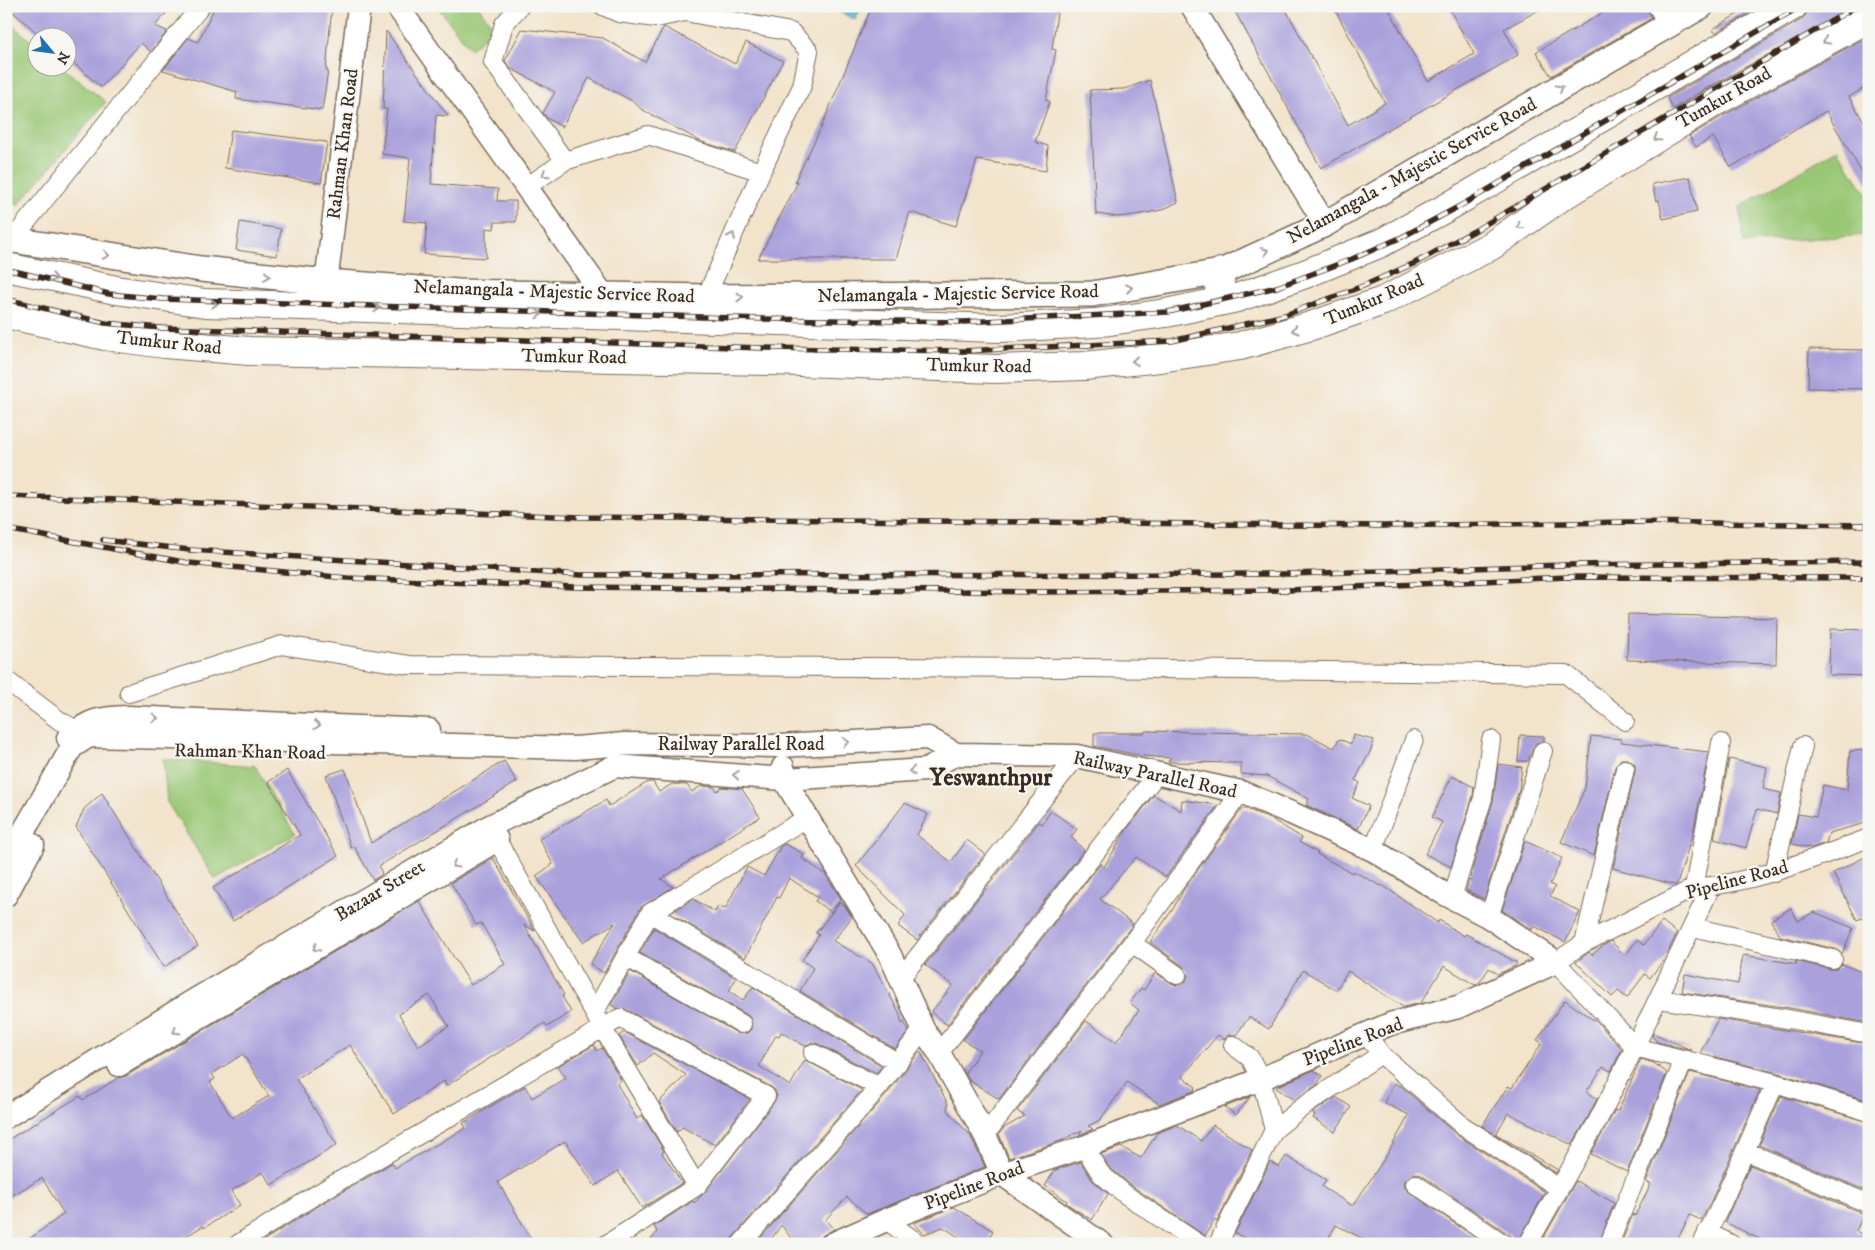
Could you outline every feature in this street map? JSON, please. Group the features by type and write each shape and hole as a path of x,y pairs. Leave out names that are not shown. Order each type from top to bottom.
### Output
{"highway":[{"name":"Tumkur Road","path":"6,267 116,290 204,303 325,294 1000,328 1096,323 1166,313 1237,298 1305,274 1381,243 1446,208 1794,6"},
{"name":"Tumkur Road","path":"6,314 105,336 165,344 249,350 772,361 996,369 1094,365 1160,358 1240,346 1312,326 1383,301 1491,246 1561,197 1713,103 1869,18"},
{"path":"1218,302 1221,272"}],"main road":[{"name":"Nelamangala - Majestic Service Road","path":"9,240 193,268 325,294 458,292 706,297 1092,294 1221,272 1325,224 1663,16 1701,6"}],"street":[{"path":"9,240 201,6"},
{"name":"Rahman Khan Road","path":"325,294 359,6"},
{"path":"397,6 604,296"},
{"path":"520,6 504,24 493,62 565,161"},
{"path":"603,6 619,13 656,18 685,12 790,32 809,51 802,86 761,172 706,297"},
{"path":"1192,6 1325,224"},
{"path":"526,187 565,161 648,135 761,172"},
{"path":"129,693 282,645 409,665 1078,668 1566,674 1625,721"},
{"path":"6,680 60,721 83,733"},
{"path":"6,838 54,752 83,733"},
{"path":"6,862 72,747 83,733"},
{"name":"Rahman Khan Road","path":"83,733 577,764"},
{"name":"Railway Parallel Road","path":"624,744 780,746 928,738 956,754 1078,756 1241,792 1373,850 1452,898 1489,917 1556,962"},
{"path":"1373,850 1414,740"},
{"path":"1452,898 1483,798 1492,740"},
{"path":"1528,1244 1597,1122 1659,999 1692,928 1702,887 1721,743"},
{"name":"Rahman Khan Road","path":"6,895 76,762 87,750 94,748 577,764 624,744"},
{"path":"780,746 784,779 890,955 923,1029 939,1052 985,1135 1002,1174 1102,1244"},
{"path":"1774,873 1803,746"},
{"path":"1489,917 1543,751"},
{"name":"Bazaar Street","path":"6,1117 188,1004 493,833 577,764 784,779 926,770 956,754"},
{"path":"900,979 1078,756"},
{"path":"6,1103 420,850 577,764"},
{"path":"1584,943 1626,769"},
{"path":"939,1052 1157,774"},
{"path":"985,1135 1132,943 1241,792"},
{"path":"594,1013 650,913 808,817"},
{"path":"6,1132 493,833 603,1029 697,1186"},
{"name":"Pipeline Road","path":"832,1244 886,1220 1002,1174 1084,1147 1261,1079 1390,1024 1458,1007 1556,962 1584,943 1702,887 1774,873 1869,838"},
{"path":"650,913 898,1064"},
{"path":"1692,928 1832,959"},
{"path":"1132,943 1176,975"},
{"path":"626,957 742,1024"},
{"path":"1556,962 1635,1048 1774,1083 1869,1112"},
{"path":"1659,999 1869,1034"},
{"path":"238,1244 318,1194 620,1018 766,1096 697,1186 606,1244"},
{"path":"740,1244 879,1087 923,1029"},
{"path":"1366,1034 1380,1054 1463,1126 1560,1188"},
{"path":"1233,1045 1250,1058 1261,1079 1274,1130"},
{"path":"813,1053 879,1087"},
{"path":"1218,1244 1274,1130 1300,1109 1380,1054"},
{"path":"1609,1244 1684,1060"},
{"path":"1731,1244 1704,1238 1745,1151 1774,1083"},
{"path":"1084,1147 1101,1174 1126,1195 1199,1244"},
{"path":"1745,1151 1869,1204"},
{"path":"1415,1184 1504,1244"},
{"path":"886,1220 919,1244"}],"green space":[{"path":"437,6 478,6 495,29 470,49"},
{"path":"13,26 28,38 28,78 76,78 106,102 18,205 6,202 6,34"},
{"path":"1837,149 1869,198 1869,235 1744,243 1740,207"},
{"path":"163,759 255,766 295,834 215,879 167,802"}],"water":[{"path":"837,6 862,6 855,20 836,10"}],"building":[{"path":"6,6 172,6 155,26 167,31 151,52 141,43 101,87 78,67 78,28 31,28"},
{"path":"215,6 332,6 326,70 328,71 322,110 236,99 237,92 163,70 188,38 198,42"},
{"path":"872,6 1058,6 1052,49 1056,50 1046,100 1050,101 1035,142 1048,146 1046,171 977,160 956,226 910,212 896,259 758,259 798,182 795,181 821,128"},
{"path":"1232,6 1284,6 1348,125 1385,103 1333,6 1387,6 1428,81 1474,54 1448,6 1546,6 1504,29 1518,55 1321,168"},
{"path":"1614,6 1646,6 1652,18 1551,76 1536,52"},
{"path":"1751,6 1762,6 1715,33 1713,29"},
{"path":"1809,6 1858,6 1705,89 1673,109 1667,98 1801,20 1807,13"},
{"path":"664,27 735,64 746,42 783,61 735,152 702,142 589,78 562,127 547,118 543,113 555,92 510,68 505,61 522,29 603,38 645,62"},
{"path":"386,31 448,116 436,115 431,184 498,189 497,201 516,201 516,222 495,222 494,229 486,228 486,258 424,254 427,223 404,221 410,158 382,154 387,109 383,109"},
{"path":"1869,36 1869,85 1849,97 1869,130 1869,185 1826,111 1731,167 1713,137 1696,147 1689,136 1721,117"},
{"path":"1150,80 1178,202 1162,210 1141,214 1119,217 1096,214 1090,90 1124,89"},
{"path":"231,130 327,142 321,183 225,168"},
{"path":"1690,177 1697,212 1663,219 1659,200 1656,201 1652,184"},
{"path":"240,222 281,229 277,256 236,250"},
{"path":"1809,349 1869,350 1869,389 1808,388"},
{"path":"1628,614 1777,618 1776,664 1627,660"},
{"path":"1830,629 1869,630 1869,676 1829,675"},
{"path":"1145,731 1307,734 1334,748 1339,739 1351,744 1353,735 1374,740 1371,750 1355,780 1360,783 1352,798 1369,806 1358,829 1306,805 1309,799 1267,776 1241,774 1241,763 1168,762 1171,758 1143,756 1094,746 1094,733 1145,733"},
{"path":"1520,735 1544,736 1544,741 1536,743 1533,747 1528,761 1518,761"},
{"path":"1591,736 1621,739 1621,742 1709,752 1693,833 1677,884 1613,868 1635,771 1635,765 1628,759 1621,759 1615,767 1594,856 1561,842 1585,788"},
{"path":"1869,750 1869,822 1829,833 1826,843 1811,848 1792,844 1798,814 1816,817 1823,785 1847,790 1850,751"},
{"path":"1729,759 1767,767 1763,789 1781,793 1777,814 1757,809 1746,848 1714,839"},
{"path":"504,761 517,782 379,866 382,874 373,880 354,846 351,848 326,775 345,769 371,843"},
{"path":"1498,764 1522,767 1519,790 1484,899 1466,890 1469,880 1472,878 1470,877 1493,801"},
{"path":"287,770 338,856 233,921 213,888 300,835 268,782"},
{"path":"1452,776 1474,787 1473,796 1451,867 1425,854 1442,822 1432,817"},
{"path":"648,782 653,782 659,792 672,784 687,785 692,792 701,786 714,787 717,791 722,787 742,789 760,817 661,879 673,887 641,907 604,973 590,964 615,923 583,942 536,876 553,864 539,839 606,800 609,806"},
{"path":"102,793 198,946 164,967 76,827 84,809"},
{"path":"1154,795 1181,811 1182,800 1218,805 1166,877 1136,857 1100,899 1133,924 999,1099 970,1081 965,1073 980,1050 963,1040 1100,864 1104,867 1127,829"},
{"path":"905,803 928,814 917,835 951,862 967,840 985,854 917,940 898,926 905,915 856,866"},
{"path":"1242,809 1247,809 1273,820 1302,838 1299,842 1317,854 1352,873 1353,871 1382,885 1438,923 1439,920 1464,936 1466,934 1517,963 1515,966 1498,974 1489,968 1480,982 1475,985 1444,966 1421,1003 1403,1007 1348,971 1336,990 1303,970 1269,1029 1249,1017 1236,1035 1229,1035 1224,1039 1218,1035 1182,1077 1196,1087 1194,1091 1159,1104 1127,1082 1100,1120 1088,1126 1093,1129 1079,1135 1082,1130 1063,1140 1009,1158 999,1134 1004,1128 1025,1116 1017,1111 1086,1021 1116,1042 1139,1010 1130,1003 1141,988 1144,990 1155,973 1176,985 1186,981 1188,976 1184,967 1150,942 1173,909 1184,889"},
{"path":"1051,811 1077,829 1071,837 1084,850 947,1025 931,1012 953,985 925,965 1039,822 1042,824"},
{"path":"1525,841 1562,858 1550,884 1555,887 1550,896 1580,912 1565,942 1534,926 1532,930 1502,910"},
{"path":"785,844 804,854 802,858 826,875 841,899 831,912 815,901 818,897 789,878 745,958 670,913 693,899 715,912 718,906 725,909 747,867 764,876 781,846"},
{"path":"1869,855 1869,915 1857,920 1833,873"},
{"path":"493,858 535,931 524,925 564,995 562,996 571,1012 547,1027 545,1023 446,1086 444,1081 394,1114 350,1045 343,1049 296,1079 337,1145 271,1185 263,1172 231,1191 240,1205 204,1228 203,1226 173,1244 22,1244 64,1214 42,1178 6,1199 6,1141 80,1096 83,1100 118,1078 126,1076 419,901 471,985 505,964 481,923 476,925 451,883","holes":["429,995 449,1026 418,1046 399,1014","243,1054 269,1096 232,1118 210,1082 215,1079 212,1074"]},
{"path":"840,902 852,917 833,941 872,963 899,1012 902,1024 904,1022 909,1031 895,1049 800,991 813,968 802,960 819,935 816,933"},
{"path":"1791,908 1798,921 1814,912 1853,928 1842,954 1835,949 1780,936 1771,920"},
{"path":"1662,921 1677,933 1665,958 1650,978 1645,974 1627,998 1618,991 1612,997 1576,962 1589,952 1592,955 1611,941 1625,956 1637,940 1644,945"},
{"path":"654,928 736,978 729,991 743,1000 753,987 882,1066 876,1073 818,1044 812,1042 805,1046 781,1032 779,1036 776,1035 759,1066 790,1086 805,1060 862,1090 733,1237 731,1244 648,1244 657,1232 654,1226 693,1201 694,1203 705,1192 777,1096 775,1090 771,1087 625,1009 611,1005 630,971 737,1033 747,1033 751,1029 751,1019 747,1015 640,953"},
{"path":"1743,955 1797,964 1795,961 1831,969 1837,969 1842,964 1869,975 1869,1023 1790,1008 1682,992 1685,974 1738,984"},
{"path":"1565,1000 1598,1023 1622,1049 1611,1071 1603,1067 1586,1092 1597,1099 1588,1117 1572,1145 1508,1113 1496,1134 1558,1170 1556,1173 1482,1126 1508,1086 1512,1088 1542,1043 1537,1040"},
{"path":"1718,1019 1869,1044 1869,1101 1778,1073 1700,1053"},
{"path":"624,1032 750,1099 715,1145 682,1127 677,1132 659,1102 686,1075 653,1053 638,1066 619,1036"},
{"path":"1653,1033 1691,1050 1657,1042 1652,1036"},
{"path":"594,1045 597,1051 602,1048 621,1080 617,1084 637,1119 642,1115 664,1151 662,1153 682,1183 642,1208 618,1171 595,1186 565,1141 498,1182 534,1244 258,1244 392,1163 395,1168 466,1128 463,1123 525,1086 532,1098 566,1078 558,1066"},
{"path":"920,1051 948,1104 947,1110 970,1135 985,1167 867,1214 847,1197 825,1220 834,1229 822,1236 819,1243 796,1244 781,1225 768,1244 755,1244 887,1094"},
{"path":"1641,1059 1654,1063 1667,1073 1627,1172 1591,1154 1615,1110 1618,1111"},
{"path":"1314,1070 1322,1076 1317,1085 1294,1100 1276,1088 1278,1086"},
{"path":"1690,1072 1760,1090 1701,1220 1690,1215 1675,1244 1627,1244 1622,1241 1633,1214 1635,1216 1651,1184 1646,1182"},
{"path":"1394,1083 1402,1087 1457,1135 1545,1192 1517,1244 1514,1244 1510,1235 1421,1175 1415,1173 1407,1178 1404,1183 1405,1188 1485,1244 1373,1244 1336,1225 1325,1244 1255,1244 1235,1233 1270,1162 1279,1167 1286,1156 1326,1180 1322,1187 1353,1206 1388,1153 1409,1115 1384,1103"},
{"path":"1781,1096 1869,1122 1869,1192 1759,1145"},
{"path":"1250,1097 1236,1115 1225,1107"},
{"path":"1336,1097 1351,1107 1335,1132 1313,1118 1315,1115 1312,1113"},
{"path":"1177,1125 1201,1141 1213,1125 1252,1150 1217,1222 1214,1220 1205,1236 1132,1186 1109,1167 1101,1154 1121,1147 1141,1158 1157,1133"},
{"path":"1081,1162 1092,1180 1108,1194 1092,1220 1045,1186 1055,1170"},
{"path":"1750,1165 1864,1214 1856,1231 1869,1238 1869,1244 1769,1244 1725,1222"},
{"path":"1576,1181 1614,1203 1599,1244 1540,1244"},
{"path":"954,1207 993,1231 985,1244 970,1244 943,1227 924,1234 914,1223"}],"railway":[{"path":"6,269 109,294 163,299 763,319 963,322 1168,312 1277,287 1352,259 1402,237 1460,206 1801,6"},
{"path":"6,299 105,323 161,328 762,348 963,351 1172,341 1285,315 1363,286 1415,263 1474,231 1857,6"},
{"path":"6,496 581,517 1383,526 1629,522 1869,525"},
{"path":"6,529 189,563 347,578 575,587 1042,592 1288,590 1568,577 1869,578"},
{"path":"103,540 190,550 581,575 1290,574 1564,565 1869,562"}],"district":[{"name":"Yeswanthpur","path":"991,778"}]}
